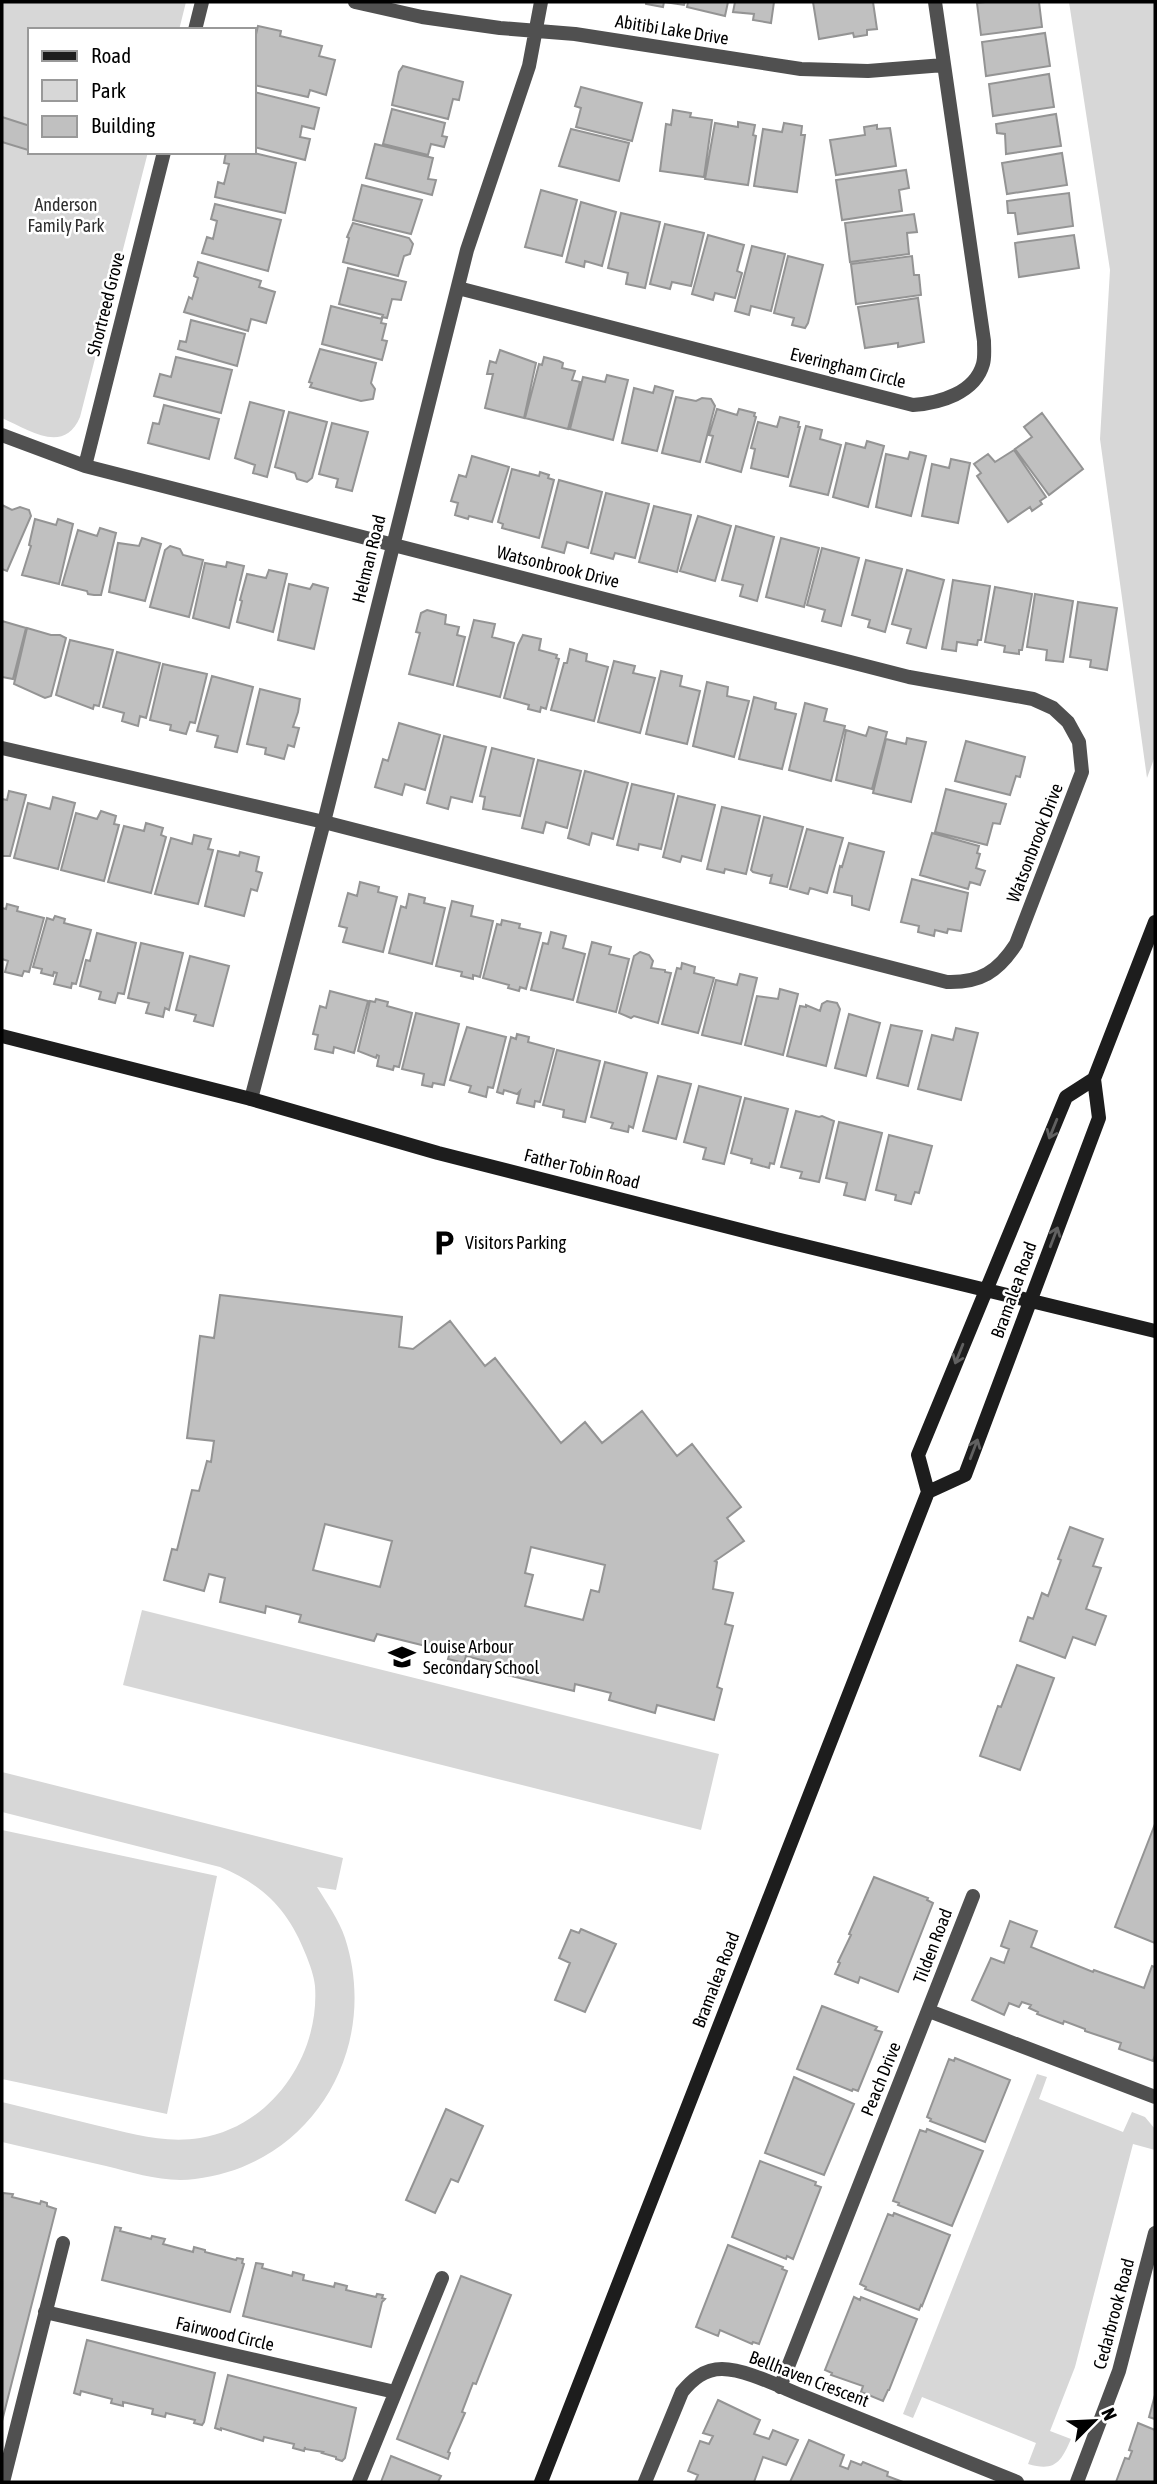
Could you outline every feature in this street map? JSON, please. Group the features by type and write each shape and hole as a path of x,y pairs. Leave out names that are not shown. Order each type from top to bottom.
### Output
{"main road":[{"name":"Bramalea Road","path":"928,1492 965,1475 1099,1118 1094,1079 1155,922"},
{"name":"Father Tobin Road","path":"2,1036 251,1099 438,1153 985,1291 1155,1331"},
{"name":"Bramalea Road","path":"541,2482 928,1492 918,1455 1066,1097 1094,1079"}],"street":[{"path":"196,28 202,2"},
{"name":"Abitibi Lake Drive","path":"355,2 422,17 575,34 801,69 868,71 944,65"},
{"path":"536,31 541,2"},
{"name":"Everingham Circle","path":"457,288 913,405 948,398 975,379 984,361 984,351 935,2"},
{"name":"Helman Road","path":"251,1099 324,822 472,231 529,66 536,31"},
{"name":"Shortreed Grove","path":"85,466 163,154"},
{"name":"Watsonbrook Drive","path":"2,435 85,466 909,677 1033,699 1053,708 1068,722 1079,742 1082,772 1016,944 1005,961 994,970 967,983 947,982 324,822 2,748"},
{"name":"Tilden Road","path":"929,2011 973,1896"},
{"path":"929,2011 1155,2097"},
{"name":"Peach Drive","path":"780,2387 929,2011"},
{"name":"Cedarbrook Road","path":"1077,2482 1119,2371 1155,2233"},
{"path":"3,2482 62,2243"},
{"path":"359,2482 442,2278"},
{"name":"Fairwood Circle","path":"45,2312 395,2392"},
{"name":"Bellhaven Crescent","path":"645,2482 682,2392 705,2372 720,2369 735,2371 780,2387 1017,2482"}],"green space":[{"name":"Anderson Family Park","path":"2,2 186,2 180,28 28,28 28,154 147,154 80,417 65,435 55,437 34,433 2,418"},
{"path":"1069,2 1155,2 1155,756 1147,778 1100,439 1110,270"},
{"path":"142,1610 719,1754 701,1830 123,1685"},
{"path":"2,1772 343,1858 336,1890 317,1887 345,1938 354,1980 353,2021 344,2059 327,2095 303,2126 273,2151 237,2169 195,2179 172,2180 2,2142 2,2102 160,2139 200,2138 226,2131 269,2104 300,2062 309,2038 315,1986 313,1974 292,1925 273,1901 250,1882 220,1867 2,1812"},
{"path":"2,1830 217,1876 167,2114 2,2079"},
{"path":"1037,2074 1047,2077 1039,2099 1123,2132 1132,2112 1145,2117 1155,2129 1155,2150 1133,2144 1075,2367 1050,2431 1071,2439 1060,2459 1045,2467 1028,2464 1036,2443 922,2397 913,2418 903,2414"}],"building":[{"path":"646,2 664,2 663,7"},
{"path":"664,2 685,2 684,5"},
{"path":"688,2 728,2 725,16 687,7"},
{"path":"735,2 774,2 771,23 753,20 754,14 733,12"},
{"path":"813,2 873,2 877,29 867,30 867,35 854,37 853,33 819,39"},
{"path":"1039,2 1042,27 981,35 977,3"},
{"path":"258,26 281,31 280,36 322,46 319,56 335,60 326,95 310,90 308,97 256,85"},
{"path":"1045,33 1050,66 986,76 982,42"},
{"path":"403,66 463,82 459,100 453,99 448,119 392,105 399,72"},
{"path":"1049,74 1054,107 993,116 989,84"},
{"path":"581,87 642,103 632,141 576,127 581,108 575,106"},
{"path":"256,92 319,108 314,129 302,126 300,137 310,139 305,160 256,148"},
{"path":"392,109 445,123 442,136 447,137 444,147 431,144 428,155 383,144"},
{"path":"673,110 691,113 690,117 712,120 704,177 660,171 666,124 671,125"},
{"path":"1056,114 1061,146 1006,154 1005,134 997,133 996,124"},
{"path":"2,117 28,125 28,150 2,142"},
{"path":"738,122 755,125 753,135 756,136 748,185 705,179 715,123 738,127"},
{"path":"784,123 802,126 801,135 805,135 797,192 754,186 763,129 782,132"},
{"path":"877,125 877,129 890,128 896,166 836,175 830,140 865,135 864,127"},
{"path":"571,129 629,143 619,181 559,166"},
{"path":"375,144 433,158 428,179 436,180 432,195 366,178"},
{"path":"256,153 296,163 285,213 215,197 218,182 224,184 229,164 224,163 226,154"},
{"path":"1062,153 1067,185 1007,194 1002,163"},
{"path":"906,170 909,188 899,190 902,211 842,220 836,180"},
{"path":"362,185 422,200 411,234 353,220"},
{"path":"541,190 577,200 562,256 525,247"},
{"path":"1069,193 1073,226 1018,234 1015,213 1008,213 1007,201"},
{"path":"581,202 616,212 602,266 585,261 584,267 566,262"},
{"path":"215,204 281,220 268,271 202,253 207,237 213,239 217,221 211,219"},
{"path":"621,213 660,222 645,288 626,284 628,273 608,268"},
{"path":"914,214 917,232 907,233 909,254 850,262 845,223"},
{"path":"353,223 409,238 413,244 410,254 404,256 398,276 343,262 349,238 347,237"},
{"path":"665,224 704,233 691,286 672,282 670,289 650,284"},
{"path":"708,235 744,245 737,271 742,273 735,298 715,293 713,300 692,294"},
{"path":"1074,235 1079,268 1019,277 1015,243"},
{"path":"752,246 785,254 771,311 751,306 749,315 735,311"},
{"path":"788,256 823,265 805,328 792,325 794,318 774,313"},
{"path":"912,256 914,275 919,275 921,295 856,304 851,264"},
{"path":"198,262 261,281 259,287 275,292 266,323 251,319 248,331 184,312 189,297 192,299 198,278 194,276"},
{"path":"348,268 406,282 401,300 392,299 387,318 339,304"},
{"path":"918,298 924,342 898,347 898,343 865,348 858,307"},
{"path":"331,306 382,319 381,323 386,324 382,340 387,341 382,360 322,344"},
{"path":"191,320 245,334 237,366 178,349 180,341 186,342"},
{"path":"320,349 376,363 371,383 375,389 373,399 361,401 310,387 312,383 309,382"},
{"path":"500,350 536,363 524,418 485,408 493,374 487,374 490,361 496,363"},
{"path":"176,357 232,370 221,413 154,396 160,374 171,377"},
{"path":"544,357 563,363 562,368 575,371 572,380 580,382 568,429 525,418 539,364 542,365"},
{"path":"607,375 628,380 613,440 570,429 583,377 605,382"},
{"path":"655,386 673,391 657,451 622,443 634,388 653,393"},
{"path":"676,397 696,401 702,398 711,399 715,406 700,462 662,453"},
{"path":"250,402 284,411 267,477 253,473 255,465 235,458"},
{"path":"164,405 219,419 209,459 148,443 153,423 159,424"},
{"path":"717,409 737,415 739,409 755,413 741,472 706,462 713,436 709,435"},
{"path":"289,412 327,422 312,478 307,482 297,479 295,473 275,467"},
{"path":"1042,413 1083,469 1049,495 1015,449 1032,437 1024,427"},
{"path":"780,417 799,422 800,427 788,477 751,468 755,449 751,448 758,422 777,427"},
{"path":"332,423 368,432 352,491 336,487 338,479 319,474"},
{"path":"806,426 822,430 820,439 841,445 828,495 790,486"},
{"path":"867,441 884,446 868,507 833,497 846,443 865,448"},
{"path":"1014,450 1046,497 1040,501 1042,504 1032,511 1030,507 1008,522 977,476 981,473 974,464 988,454 995,462"},
{"path":"910,452 926,456 911,516 876,507 886,454 908,459"},
{"path":"472,456 509,467 492,522 455,515 458,503 451,501 459,475 466,477"},
{"path":"951,459 970,463 958,523 922,516 932,464 949,468"},
{"path":"512,469 539,476 540,472 554,480 539,538 502,528 503,524 498,522"},
{"path":"559,480 602,492 588,548 567,542 564,553 542,547"},
{"path":"606,493 649,504 635,558 615,553 613,559 591,553"},
{"path":"2,505 12,510 20,507 29,510 31,516 7,571 2,569"},
{"path":"654,506 691,515 677,572 639,562"},
{"path":"698,516 731,526 715,581 680,571"},
{"path":"35,519 56,525 58,519 73,524 59,584 22,575 31,546 29,545"},
{"path":"736,526 774,537 757,601 740,596 743,585 722,580"},
{"path":"100,528 116,533 101,595 88,594 87,591 62,585 78,530 97,536"},
{"path":"142,538 161,544 145,601 109,592 118,543 139,546"},
{"path":"781,538 819,548 804,607 766,597"},
{"path":"170,546 180,549 183,555 203,560 189,617 150,607 165,550"},
{"path":"822,548 859,558 841,626 822,621 825,610 807,605"},
{"path":"866,560 902,569 885,632 868,627 870,620 852,615"},
{"path":"227,562 244,566 229,628 193,618 205,563 226,567"},
{"path":"269,570 287,574 273,632 237,622 247,574 266,578"},
{"path":"907,570 944,580 926,648 907,643 911,629 892,624"},
{"path":"953,580 990,586 981,640 978,640 977,645 957,642 956,651 942,649"},
{"path":"289,584 310,589 313,584 328,588 314,649 278,640"},
{"path":"995,587 1032,594 1019,654 1004,652 1005,646 985,642"},
{"path":"1035,594 1073,601 1063,662 1046,660 1047,650 1027,647"},
{"path":"1078,602 1117,608 1107,670 1090,667 1091,660 1070,657"},
{"path":"427,610 446,615 445,624 459,627 457,635 465,637 453,685 409,674 420,633 416,632 421,613"},
{"path":"474,620 495,624 492,637 514,643 500,697 457,686"},
{"path":"2,621 26,628 13,679 2,677"},
{"path":"27,628 66,638 51,696 45,698 14,684"},
{"path":"523,635 541,639 539,650 557,655 556,658 559,659 546,709 541,707 540,712 528,709 529,705 504,698"},
{"path":"70,640 113,650 99,706 94,705 93,709 56,695"},
{"path":"570,649 587,654 586,661 608,667 594,721 551,710"},
{"path":"117,652 160,663 146,718 140,716 138,726 122,721 124,713 103,707"},
{"path":"614,661 635,666 633,673 655,678 640,733 598,722"},
{"path":"163,664 207,674 195,723 190,722 186,734 170,730 171,725 150,720"},
{"path":"661,671 682,676 680,686 700,691 687,744 646,734"},
{"path":"212,676 253,687 237,752 215,747 218,736 197,731"},
{"path":"707,682 728,687 727,696 749,701 734,757 693,746"},
{"path":"260,689 300,699 293,727 299,728 294,747 288,745 284,759 265,754 266,748 247,744"},
{"path":"754,697 776,703 775,709 796,714 782,769 739,759"},
{"path":"805,703 827,709 824,721 845,726 831,781 789,770"},
{"path":"399,723 440,735 425,790 405,784 402,795 375,787 383,759 388,761"},
{"path":"869,727 887,732 872,789 836,780 846,730 866,736"},
{"path":"444,736 486,747 472,802 451,797 448,809 427,803"},
{"path":"907,738 926,742 911,802 873,793 886,739 906,744"},
{"path":"966,741 1025,757 1020,777 1016,776 1010,795 955,781"},
{"path":"492,748 534,759 520,816 483,809 485,797 480,796"},
{"path":"538,760 581,771 567,828 546,822 543,833 522,828"},
{"path":"585,771 628,783 613,839 592,833 589,845 568,838"},
{"path":"632,784 674,794 661,849 639,844 638,850 617,845"},
{"path":"946,789 1006,804 1000,824 993,823 987,845 935,832"},
{"path":"9,791 26,795 10,856 2,856 2,799 7,800"},
{"path":"678,796 715,805 701,861 682,856 680,862 663,857"},
{"path":"53,797 75,803 58,869 14,858 28,803 50,809"},
{"path":"722,807 760,816 746,874 725,869 724,873 707,869"},
{"path":"101,811 116,816 114,824 119,825 104,881 61,870 76,813 97,819"},
{"path":"764,817 803,827 787,887 770,883 772,875 751,870"},
{"path":"146,823 163,828 161,835 166,837 151,893 108,882 124,826 144,831"},
{"path":"807,829 843,838 827,893 810,888 808,894 790,889"},
{"path":"932,833 979,846 976,868 985,871 980,885 970,882 968,889 920,875"},
{"path":"194,835 211,839 208,849 213,850 198,904 155,894 171,838 192,844"},
{"path":"849,843 884,852 869,910 852,905 852,896 834,892"},
{"path":"218,851 239,856 240,852 259,857 256,871 262,873 257,891 251,889 244,916 205,906"},
{"path":"912,879 968,893 961,931 948,929 947,933 935,930 934,936 918,932 919,926 901,922"},
{"path":"360,882 379,887 378,892 397,897 383,952 343,942 347,928 339,926 348,893 357,896"},
{"path":"409,894 425,898 424,903 445,908 432,964 389,953 401,906 406,908"},
{"path":"452,901 473,906 471,916 493,921 480,977 473,975 473,979 461,976 462,972 436,966"},
{"path":"7,904 18,907 17,911 44,918 29,972 24,971 22,976 5,972 8,961 2,959 2,908 6,909"},
{"path":"55,916 65,919 64,923 91,930 76,984 72,983 71,988 54,984 57,973 54,972 53,976 41,973 42,969 33,967 47,918 53,920"},
{"path":"502,920 520,924 519,928 541,933 526,989 520,987 519,991 508,988 509,985 483,978 497,924 501,925"},
{"path":"551,932 566,936 563,948 585,954 573,1000 531,990 543,943 548,944"},
{"path":"97,933 136,943 124,994 118,993 115,1003 99,999 101,992 80,986 86,960 90,961"},
{"path":"592,942 611,947 609,954 629,959 616,1012 577,1002"},
{"path":"141,943 183,953 169,1010 165,1008 163,1017 146,1013 149,1003 128,998"},
{"path":"640,952 649,955 653,961 651,968 671,973 658,1023 619,1013 634,956"},
{"path":"190,956 229,966 213,1026 194,1021 196,1015 176,1010"},
{"path":"682,963 695,967 694,973 714,978 698,1033 662,1024 677,968 681,969"},
{"path":"740,974 757,978 741,1044 702,1035 716,980 737,985"},
{"path":"780,989 798,994 783,1055 745,1045 757,996 778,999"},
{"path":"330,991 368,1001 354,1053 334,1047 333,1053 315,1049 318,1035 313,1034 320,1006 326,1008"},
{"path":"376,999 388,1002 387,1006 412,1013 399,1067 394,1066 393,1070 377,1066 379,1056 376,1058 358,1051 370,1001 375,1002"},
{"path":"827,1001 837,1003 840,1009 826,1066 787,1056 800,1006 806,1005 820,1011 822,1004"},
{"path":"416,1013 459,1024 444,1085 422,1085 424,1074 402,1069"},
{"path":"849,1014 880,1023 866,1076 835,1068"},
{"path":"891,1025 922,1031 908,1086 877,1078"},
{"path":"467,1027 506,1037 493,1088 488,1087 486,1097 469,1092 471,1086 450,1080"},
{"path":"956,1028 978,1033 961,1100 918,1089 932,1035 953,1040"},
{"path":"517,1034 529,1037 528,1042 554,1049 540,1102 535,1101 534,1107 517,1103 520,1091 517,1094 504,1090 503,1094 497,1092 511,1037 516,1039"},
{"path":"557,1050 600,1061 585,1122 563,1117 564,1110 543,1105"},
{"path":"605,1062 647,1073 633,1128 629,1126 628,1132 611,1128 613,1123 591,1117"},
{"path":"658,1076 691,1084 676,1139 643,1131"},
{"path":"699,1086 741,1097 724,1164 703,1159 706,1148 684,1142"},
{"path":"745,1098 788,1109 774,1164 770,1163 769,1168 751,1163 752,1159 731,1153"},
{"path":"796,1111 834,1121 819,1182 800,1178 802,1172 781,1167"},
{"path":"839,1122 882,1133 865,1200 844,1195 847,1183 826,1178"},
{"path":"889,1135 932,1146 919,1193 915,1192 911,1204 895,1200 896,1195 876,1190"},
{"path":"220,1295 402,1317 399,1347 413,1349 450,1321 485,1366 495,1358 561,1443 585,1422 602,1443 642,1411 677,1456 692,1444 741,1507 727,1518 744,1541 715,1561 713,1589 733,1593 725,1624 733,1626 717,1687 722,1689 714,1720 657,1705 655,1713 609,1700 611,1693 575,1684 574,1691 499,1673 501,1665 466,1656 464,1663 448,1659 450,1652 377,1634 374,1641 299,1622 301,1615 266,1606 265,1613 220,1602 225,1578 209,1574 204,1591 164,1580 172,1549 177,1550 192,1490 199,1491 207,1461 211,1462 214,1441 187,1438 200,1336 214,1338","holes":["325,1524 392,1541 380,1587 313,1570","531,1547 605,1565 599,1592 591,1590 583,1620 525,1606 533,1575 525,1573"]},
{"path":"1070,1527 1103,1539 1093,1566 1101,1568 1086,1609 1106,1616 1095,1645 1073,1637 1065,1658 1020,1641 1028,1617 1033,1619 1042,1593 1048,1596"},
{"path":"1017,1665 1054,1678 1020,1770 980,1756 998,1706 1001,1707"},
{"path":"1155,1824 1155,1943 1115,1927"},
{"path":"874,1877 928,1898 927,1900 933,1903 898,1992 860,1977 858,1983 835,1974"},
{"path":"1010,1921 1037,1931 1031,1947 1093,1972 1094,1970 1144,1988 1152,1966 1155,1967 1153,2061 1119,2049 1121,2043 1064,2021 1063,2024 1037,2014 1038,2012 1029,2008 1031,2005 1022,2002 1019,2007 1009,2003 1004,2015 972,2000 991,1958 1004,1963 1009,1949 1001,1946"},
{"path":"581,1929 616,1944 585,2012 555,2000 570,1963 559,1958 571,1930 579,1933"},
{"path":"822,2006 877,2027 875,2030 882,2032 858,2091 797,2069"},
{"path":"955,2058 1010,2080 985,2142 930,2121 927,2117 949,2059 954,2061"},
{"path":"794,2077 854,2104 824,2175 765,2153"},
{"path":"446,2109 483,2126 458,2182 451,2179 435,2213 406,2200"},
{"path":"927,2129 983,2151 952,2226 893,2201 920,2130 926,2132"},
{"path":"760,2161 816,2182 815,2185 821,2187 793,2259 787,2256 786,2259 732,2237"},
{"path":"3,2193 40,2204 41,2201 56,2209 2,2421"},
{"path":"894,2213 950,2235 919,2310 865,2289 866,2287 860,2284 888,2214 893,2216"},
{"path":"115,2227 121,2228 120,2231 151,2239 152,2236 165,2239 163,2244 193,2252 194,2247 236,2260 243,2259 244,2264 230,2312 102,2280"},
{"path":"728,2245 787,2271 759,2344 752,2344 720,2330 718,2336 696,2327"},
{"path":"256,2263 263,2264 262,2268 292,2276 293,2272 304,2275 303,2280 334,2287 335,2283 347,2286 346,2290 376,2297 377,2294 383,2295 382,2298 385,2299 371,2347 243,2316"},
{"path":"461,2276 511,2295 476,2384 473,2383 462,2412 465,2413 448,2452 448,2459 397,2439"},
{"path":"854,2297 860,2300 861,2297 917,2319 883,2401 861,2392 863,2386 831,2375 832,2373 825,2370"},
{"path":"87,2340 215,2373 202,2425 194,2423 195,2420 166,2413 165,2417 152,2414 153,2409 123,2402 123,2406 111,2403 112,2399 81,2391 80,2395 74,2393"},
{"path":"228,2375 356,2408 345,2458 342,2461 305,2447 304,2451 293,2448 294,2444 264,2437 263,2441 215,2428"},
{"path":"1155,2395 1155,2419 1149,2417"},
{"path":"718,2400 760,2420 754,2434 769,2439 773,2430 798,2440 786,2465 763,2457 754,2482 695,2482 698,2475 688,2471 700,2441 709,2444 713,2436 703,2433"},
{"path":"1138,2423 1155,2430 1155,2482 1116,2482 1125,2458 1129,2459 1132,2451 1129,2450"},
{"path":"809,2440 844,2455 840,2466 848,2469 851,2461 861,2465 863,2462 888,2472 887,2476 903,2482 790,2482"},
{"path":"391,2456 441,2476 438,2482 381,2482"}],"place":[{"name":"Visitors Parking","path":"444,1243"},
{"name":"Louise Arbour Secondary School","path":"402,1657"}]}
